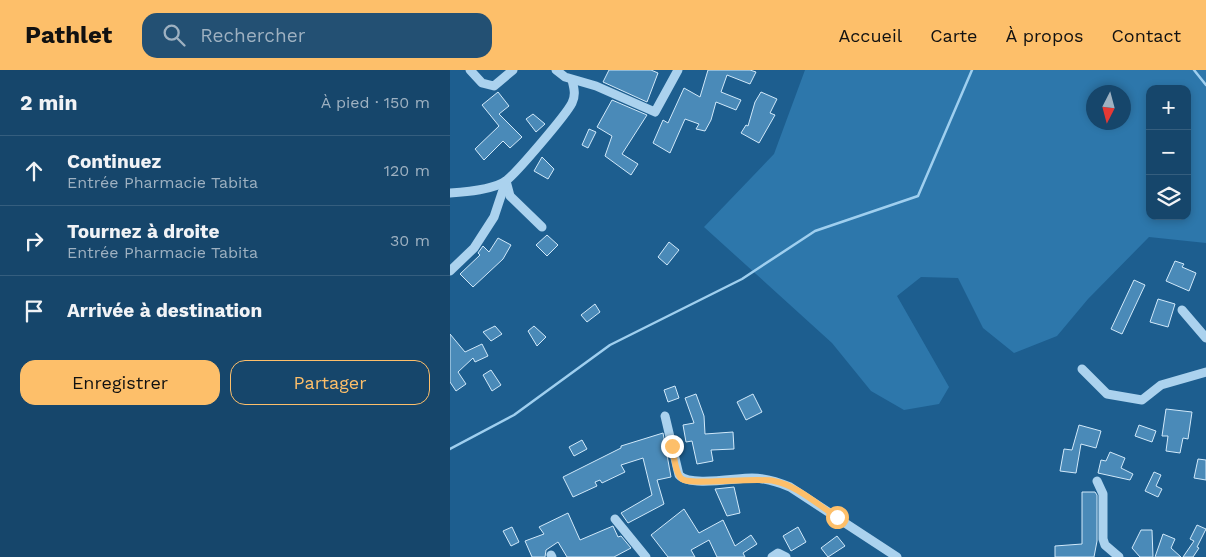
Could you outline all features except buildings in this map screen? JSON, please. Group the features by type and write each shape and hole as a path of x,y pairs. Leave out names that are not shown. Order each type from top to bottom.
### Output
{"street":[{"path":"470,70 482,83 494,86 513,70"},
{"path":"556,70 572,80 596,86 656,112 678,70"},
{"path":"450,271 474,248 494,216 506,181 563,118 573,102 575,91 572,80"},
{"path":"450,193 473,190 506,181"},
{"path":"506,181 510,196 542,227"},
{"path":"1182,310 1206,338"},
{"path":"1082,369 1107,394 1142,400 1161,385 1206,372"},
{"path":"666,416 679,475 682,479 693,481 754,478 776,481 790,487 897,557"},
{"path":"1097,481 1102,488 1103,494 1103,538 1105,545 1119,557"},
{"path":"615,519 646,557"},
{"path":"772,557 778,553 786,557"}],"shaded area":[{"path":"805,70 1206,70 1206,243 1149,237 1088,299 1057,336 1014,353 983,328 958,278 921,277 897,296 949,387 939,404 904,410 871,391 832,343 704,227 774,154"}],"waterway":[{"path":"450,449 514,415 610,345 742,279 815,231 918,196 972,70"},
{"path":"1194,70 1206,85"}],"route":[{"path":"672,446 679,475 682,479 693,481 754,478 776,481 790,487 837,517"}]}
